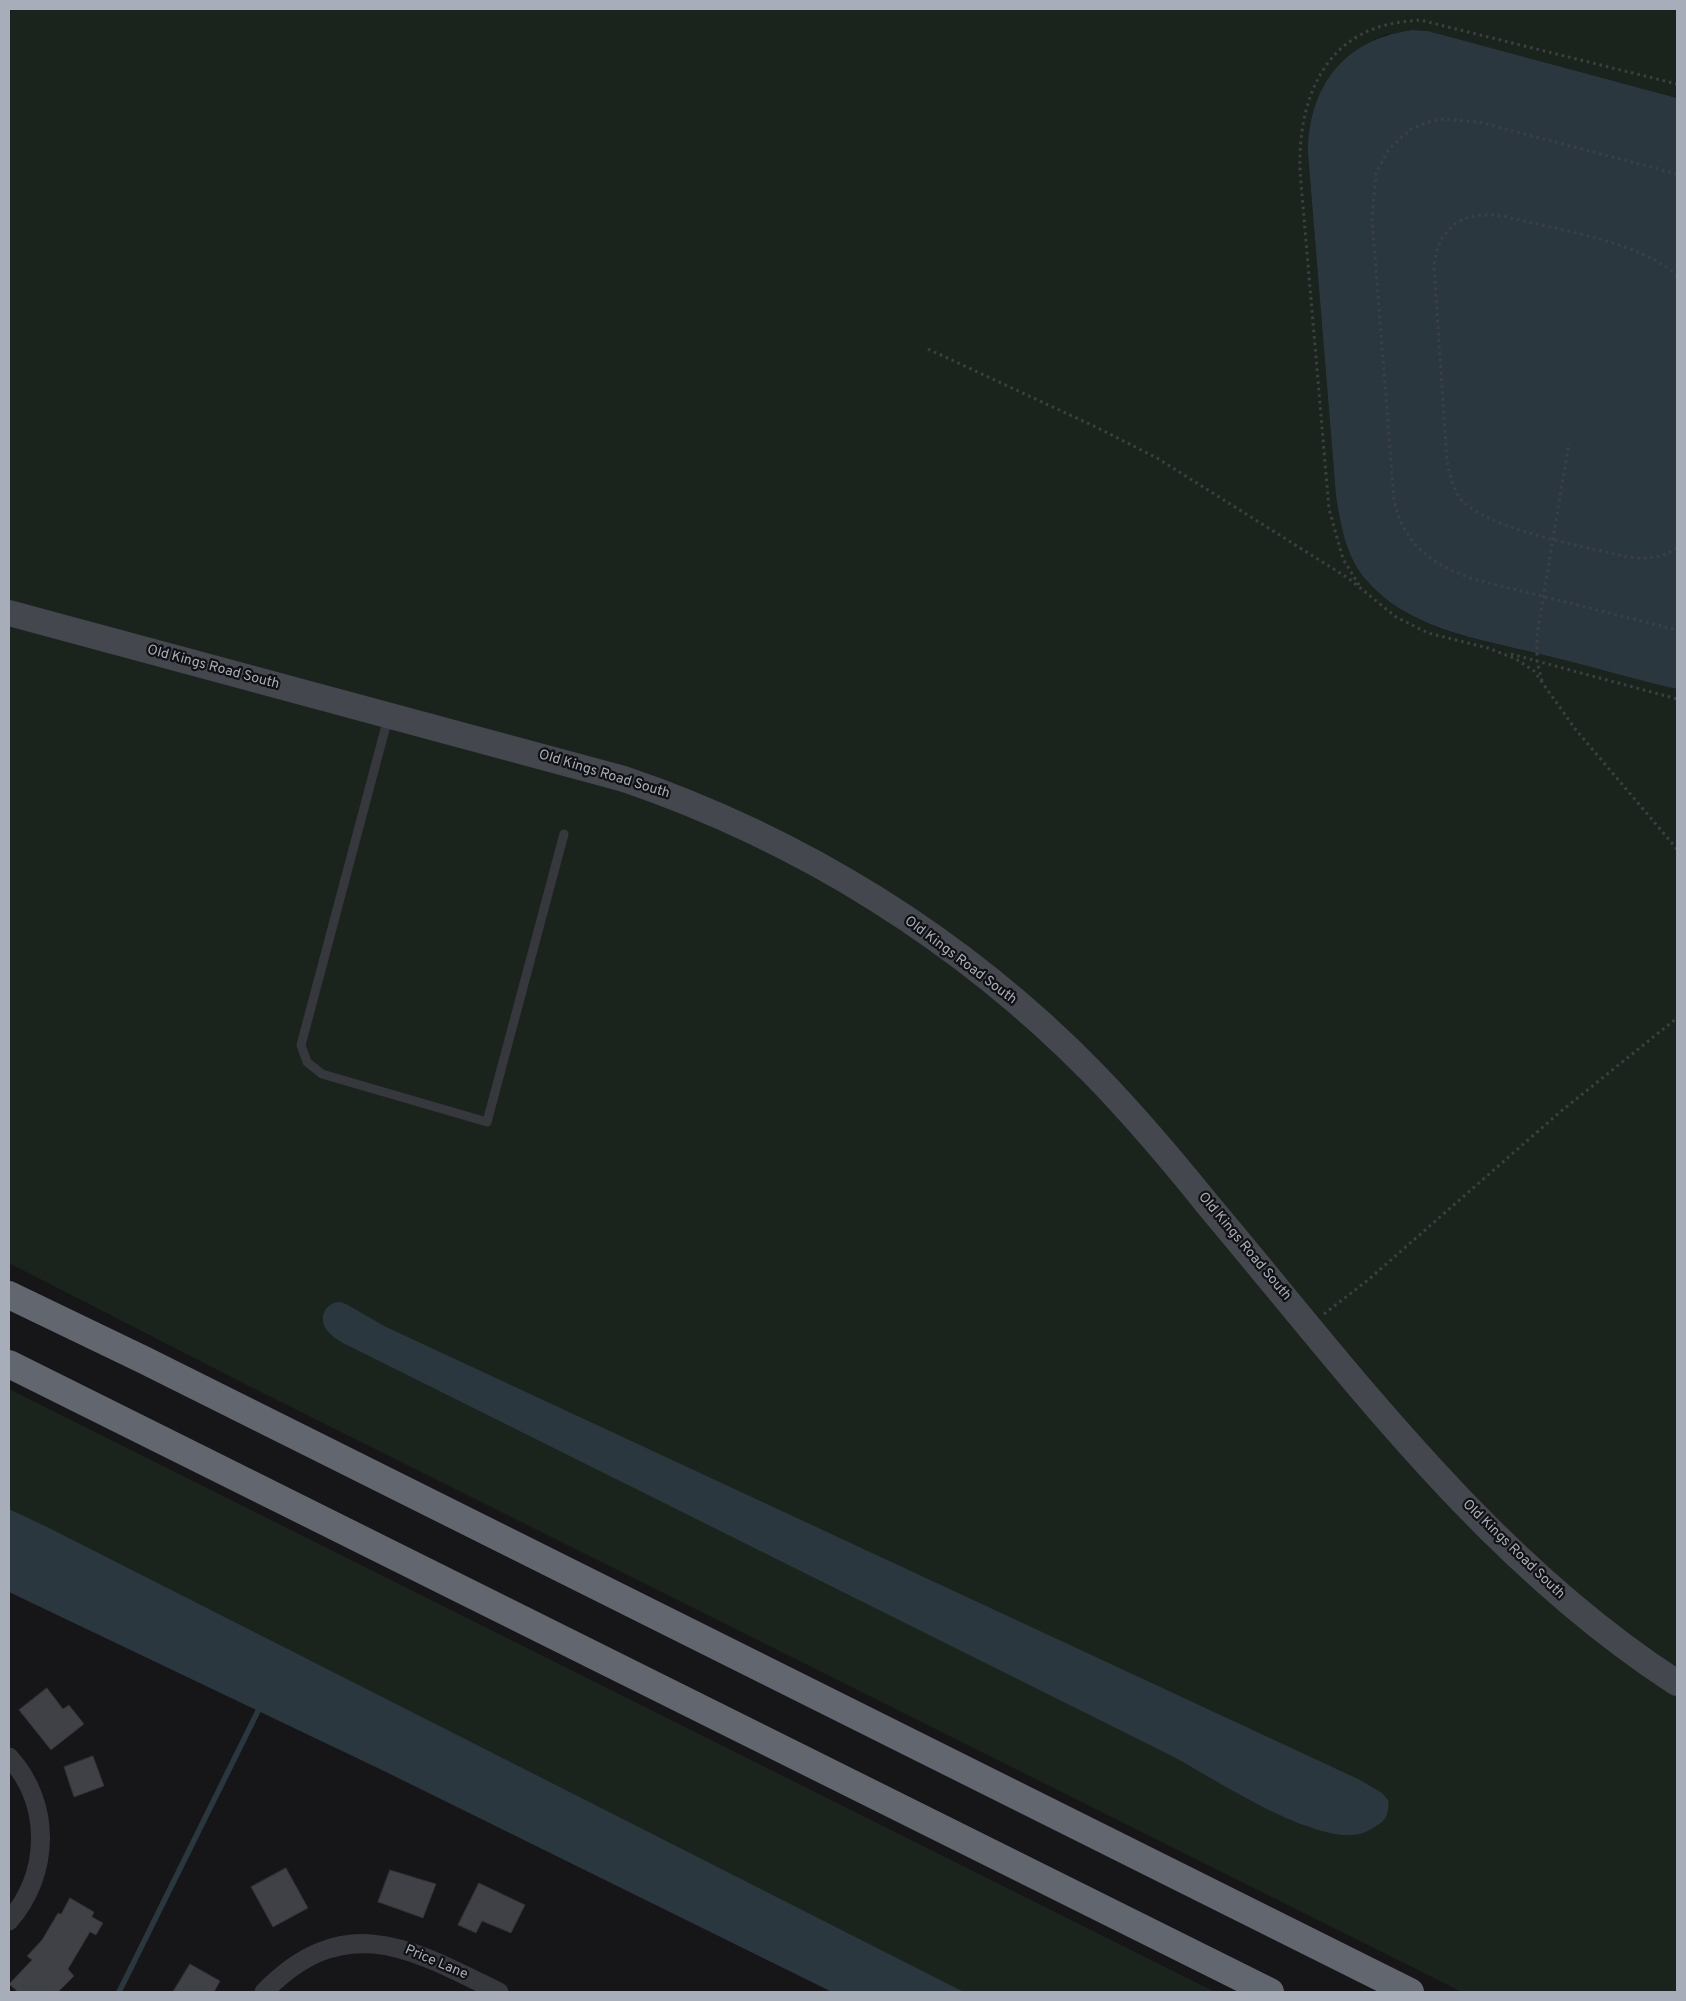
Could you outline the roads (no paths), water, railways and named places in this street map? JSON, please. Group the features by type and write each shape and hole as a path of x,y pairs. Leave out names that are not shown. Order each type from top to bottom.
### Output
{"highway":[{"path":"9,1295 144,1360 1410,1992"},
{"path":"9,1364 1270,1992"}],"street":[{"name":"Old Kings Road South","path":"9,613 569,763 675,797 751,830 885,904 987,978 1080,1060 1164,1151 1412,1447 1501,1541 1582,1614 1638,1657 1677,1683"},
{"path":"9,1757 26,1779 33,1796 41,1829 41,1845 36,1874 25,1900 9,1921"},
{"name":"Price Lane","path":"264,1992 284,1974 309,1957 336,1948 364,1944 390,1946 417,1952 499,1992"}],"lane":[{"path":"389,715 301,1045 307,1062 322,1074 487,1122 564,834"}],"waterway":[{"path":"119,1992 258,1711"}]}
